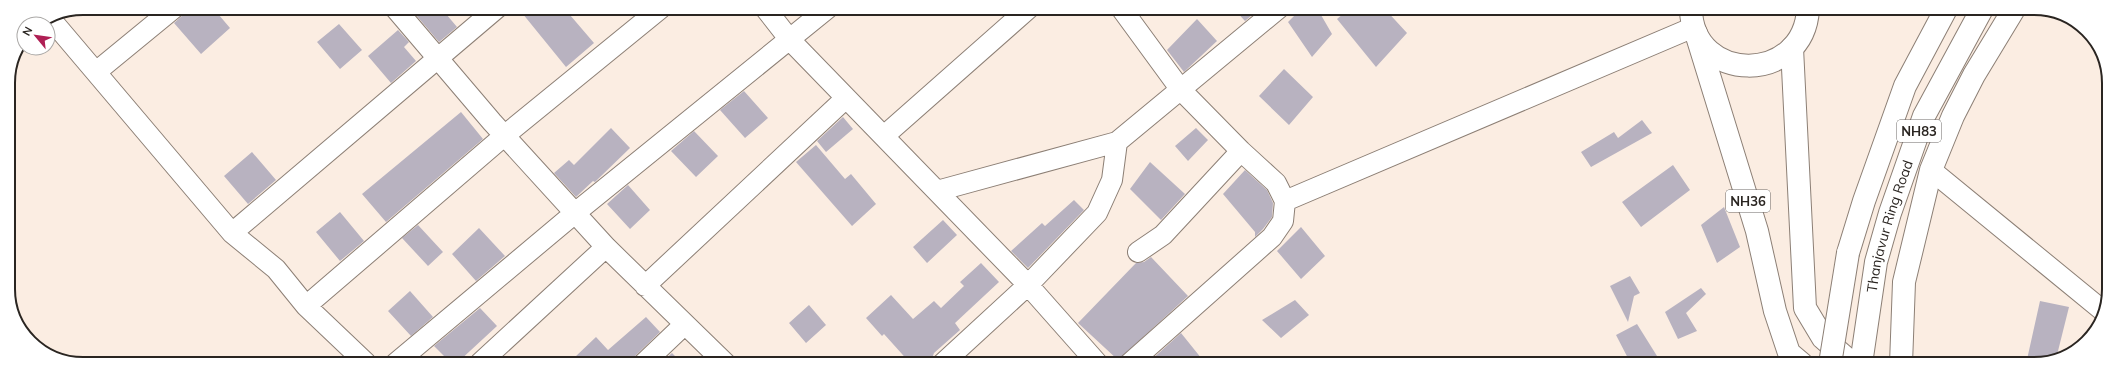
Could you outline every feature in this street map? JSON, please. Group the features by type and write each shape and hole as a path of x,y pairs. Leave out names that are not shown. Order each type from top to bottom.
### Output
{"highway":[{"path":"1694,23 1707,49 1722,60 1740,66 1759,66 1777,60 1792,48 1802,34 1807,15"},
{"name":"NH83","path":"1831,357 1848,253 1905,86 1943,15"},
{"name":"Thanjavur Ring Road","path":"1862,357 1876,262 1890,213 1924,116 1979,15"},
{"path":"1902,357 1904,282 1931,170 1953,116 1974,75 2010,15"},
{"name":"NH36","path":"1694,23 1758,230 1775,310 1789,353 1794,357"},
{"path":"1792,48 1805,308 1823,338 1845,357"},
{"path":"1775,310 1776,357"}],"street":[{"path":"96,72 165,15"},
{"path":"401,15 504,136 606,247 719,357"},
{"path":"232,233 489,15"},
{"path":"306,306 504,136 652,15"},
{"path":"770,15 790,40 1028,285 1092,357"},
{"path":"403,357 575,213 820,15"},
{"path":"884,136 1021,15"},
{"path":"1126,15 1181,90 1241,151 1276,183 1285,201 1284,221 1272,237 1137,357"},
{"path":"937,190 1117,142 1271,15"},
{"path":"1285,201 1694,23"},
{"path":"56,26 232,233 276,269 306,306 360,357"},
{"path":"645,286 846,98"},
{"path":"950,357 1028,285 1097,212 1112,180 1117,142"},
{"path":"1138,252 1163,235 1241,151"},
{"path":"1931,170 2099,307"},
{"path":"488,357 606,247"},
{"path":"650,357 685,324"}],"building":[{"path":"183,15 219,15 230,28 201,54 174,23"},
{"path":"416,15 447,15 457,27 439,42"},
{"path":"524,15 570,15 594,43 566,67"},
{"path":"1239,15 1252,15 1245,21"},
{"path":"1295,15 1321,15 1332,34 1312,57 1288,22"},
{"path":"1342,15 1390,15 1407,33 1376,67 1337,19"},
{"path":"1197,19 1217,41 1184,72 1167,50"},
{"path":"339,24 362,50 340,69 317,42"},
{"path":"398,30 409,42 404,47 416,61 391,83 368,56"},
{"path":"1284,69 1313,97 1289,125 1259,96"},
{"path":"744,91 768,118 745,138 720,110"},
{"path":"461,112 483,139 386,222 362,194"},
{"path":"843,117 853,129 826,152 817,141"},
{"path":"1642,120 1652,133 1591,167 1581,152 1614,132 1618,138"},
{"path":"611,128 630,148 595,182 593,181 576,197 554,173 569,160 574,165"},
{"path":"1196,128 1208,140 1188,161 1175,146"},
{"path":"694,131 718,156 696,177 671,151"},
{"path":"816,145 845,179 851,174 876,204 852,226 796,162"},
{"path":"252,152 276,180 248,204 224,176"},
{"path":"1150,162 1185,194 1161,220 1130,189"},
{"path":"1673,165 1690,190 1641,227 1622,202"},
{"path":"1245,170 1267,190 1273,203 1272,217 1255,237 1255,232 1223,194"},
{"path":"628,185 650,210 630,229 607,204"},
{"path":"1074,200 1084,210 1028,268 1011,251 1042,223 1045,226"},
{"path":"1724,207 1740,247 1717,263 1701,225"},
{"path":"340,212 364,241 340,261 316,232"},
{"path":"943,220 957,235 927,263 913,247"},
{"path":"418,225 443,252 428,266 402,238"},
{"path":"1301,227 1325,256 1301,279 1277,251"},
{"path":"479,228 505,256 476,281 452,254"},
{"path":"1151,257 1188,296 1121,357 1115,357 1078,323 1136,263 1144,262"},
{"path":"981,263 999,282 955,323 960,330 934,353 933,357 905,357 884,334 882,336 866,318 891,295 913,319 934,301 941,308 964,286 960,282"},
{"path":"1630,276 1640,293 1634,296 1628,322 1610,286"},
{"path":"1701,288 1706,294 1686,313 1697,331 1678,339 1665,312"},
{"path":"410,291 433,317 411,336 388,311"},
{"path":"1295,300 1309,315 1281,338 1262,320"},
{"path":"2040,301 2069,307 2058,352 2047,356 2028,357"},
{"path":"809,305 826,325 806,343 789,323"},
{"path":"480,308 497,326 463,357 445,357 434,346"},
{"path":"646,317 660,332 635,357 575,357 596,337 608,350"},
{"path":"1637,324 1658,357 1627,357 1616,335"},
{"path":"1181,333 1200,357 1154,357"},
{"path":"672,353 676,357 668,357"}]}
